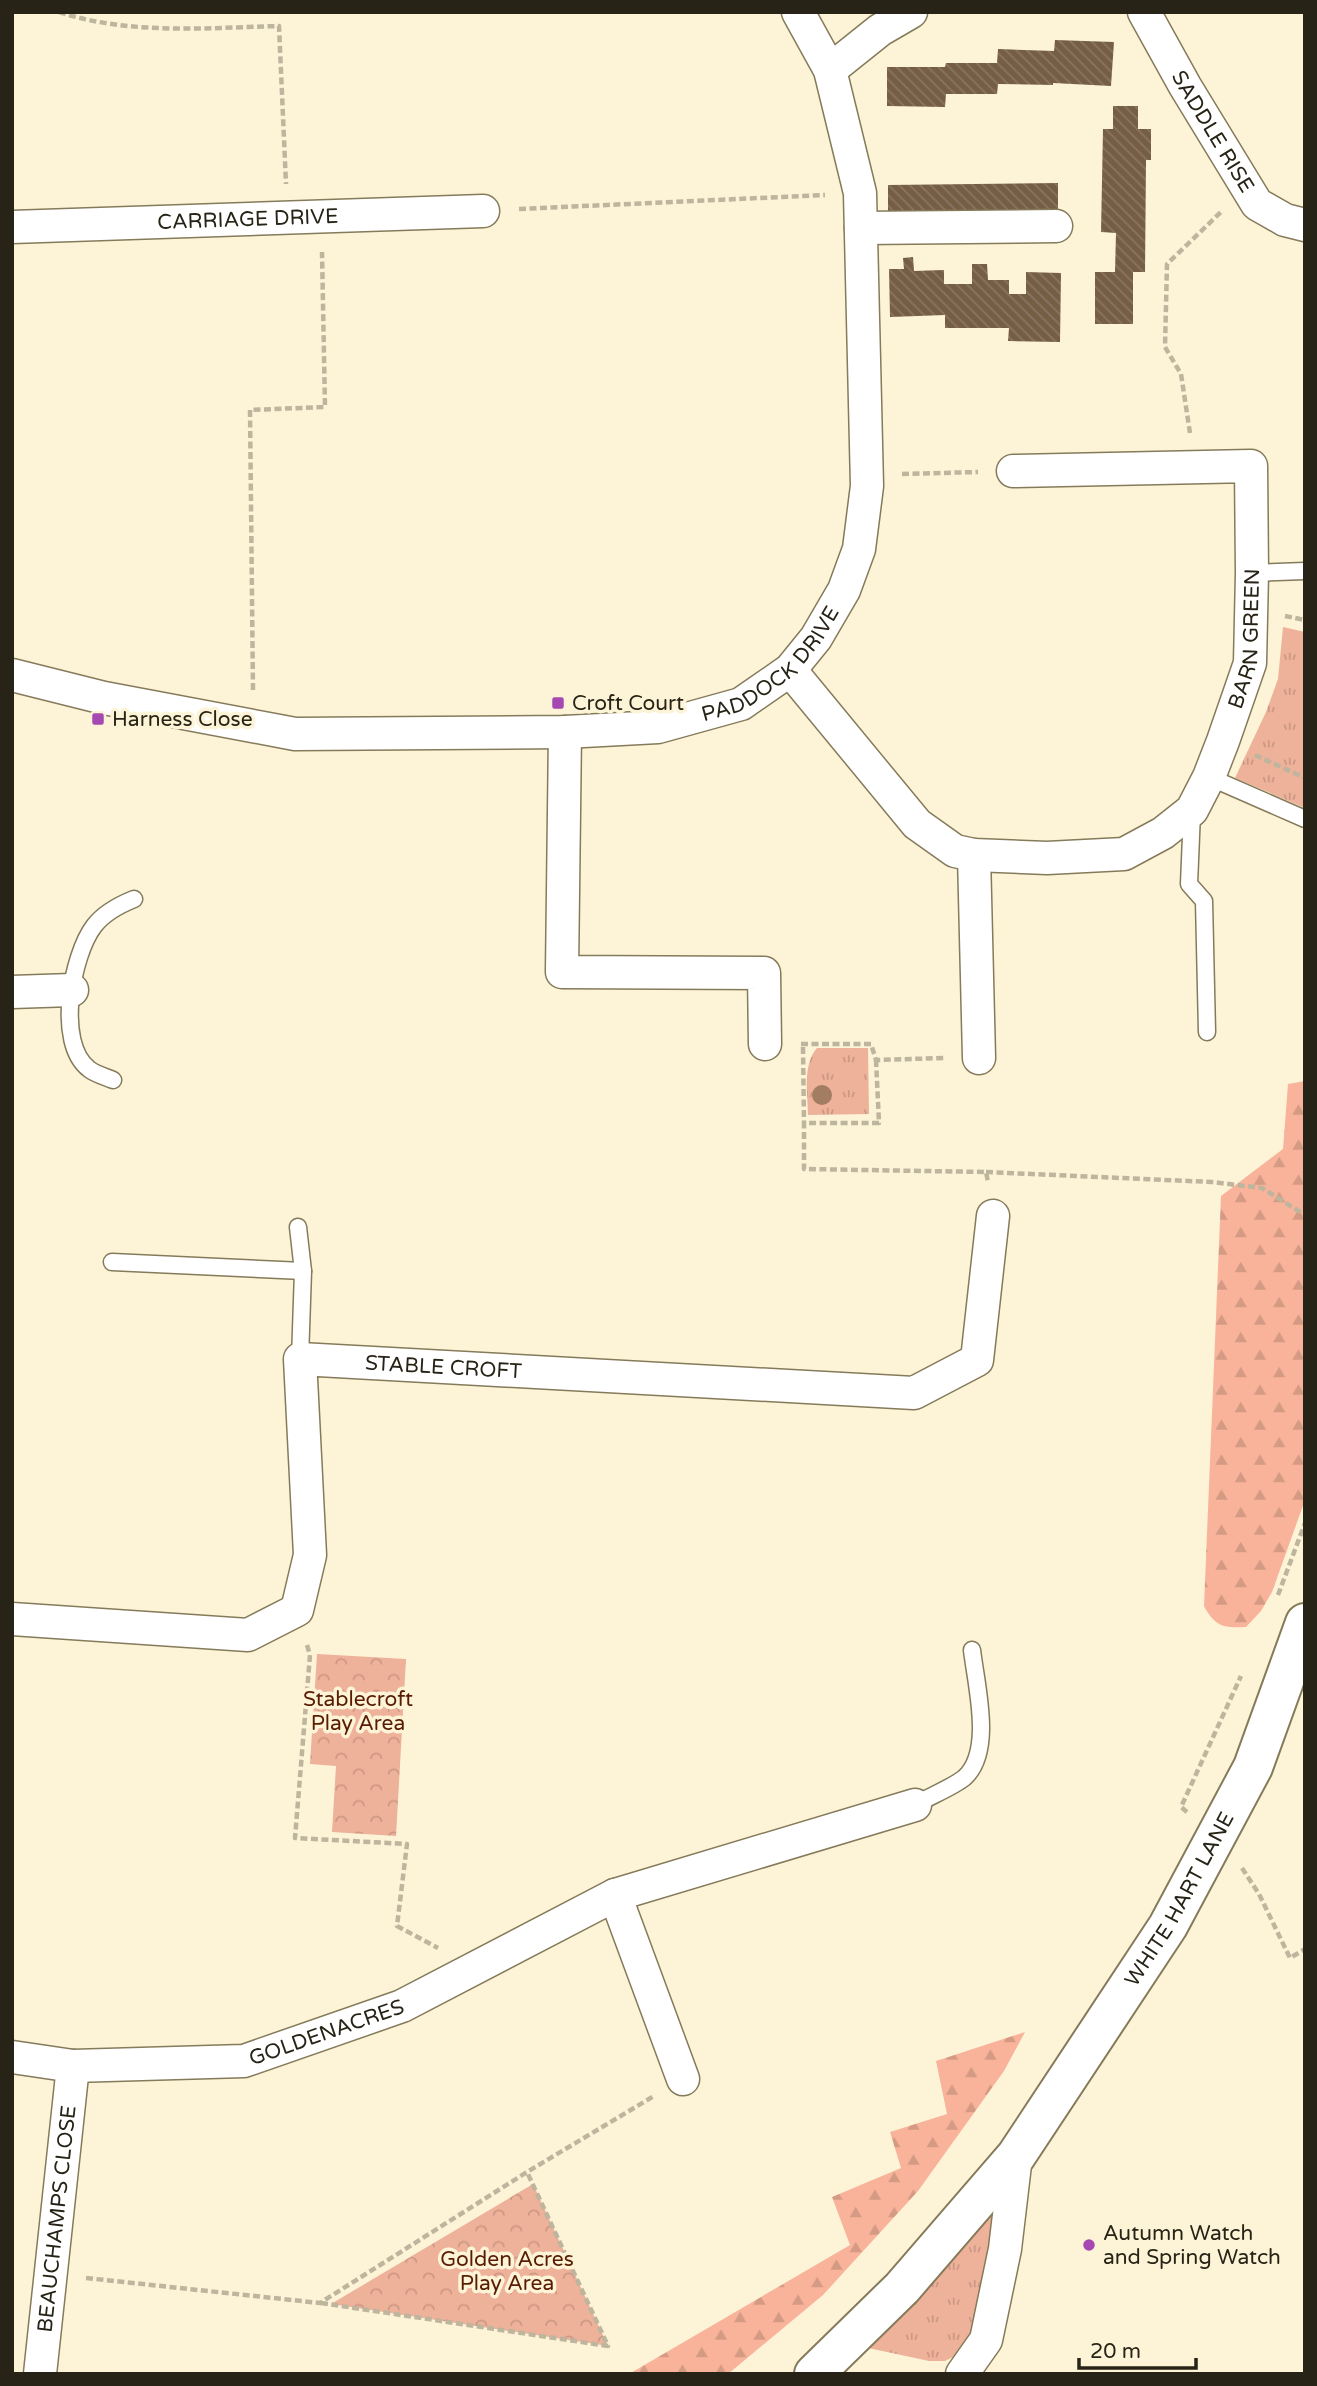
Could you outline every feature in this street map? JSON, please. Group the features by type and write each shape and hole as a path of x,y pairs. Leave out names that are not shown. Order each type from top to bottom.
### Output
{"street":[{"name":"PADDOCK DRIVE","path":"12,675 104,698 295,734 565,732 659,727 741,704 790,670 816,638 844,590 859,549 867,486 860,193 830,70 798,12"},
{"path":"830,70 880,30 911,12"},
{"name":"SADDLE RISE","path":"1144,12 1205,120 1257,204 1285,220 1305,225"},
{"name":"CARRIAGE DRIVE","path":"12,227 483,211"},
{"path":"861,228 1056,226"},
{"name":"BARN GREEN","path":"790,670 917,824 955,851 974,855 1047,858 1125,854 1163,833 1192,810 1209,777 1250,663 1251,466 1013,471"},
{"path":"565,732 562,972 764,973 765,1044"},
{"path":"974,855 979,1058"},
{"path":"12,992 72,990"},
{"name":"STABLE CROFT","path":"300,1359 914,1393 977,1360 993,1216"},
{"path":"12,1619 248,1635 297,1610 310,1555 300,1359"},
{"name":"WHITE HART LANE","path":"814,2374 902,2288 1016,2156 1168,1926 1253,1767 1305,1623"},
{"name":"GOLDENACRES","path":"12,2057 73,2066 244,2061 402,2006 615,1895 915,1805"},
{"path":"615,1895 683,2079"},
{"name":"BEAUCHAMPS CLOSE","path":"40,2374 73,2066"},
{"name":"WHITE HART LANE","path":"962,2374 986,2340 1005,2249 1016,2156"}],"lane":[{"path":"1252,573 1305,571"},
{"path":"1209,777 1305,820"},
{"path":"1192,810 1189,884 1204,901 1206,1031"},
{"path":"113,1080 88,1069 79,1056 72,1039 69,1014 76,965 95,925 117,906 134,899"},
{"path":"298,1227 303,1271 300,1359"},
{"path":"112,1262 303,1271"},
{"path":"915,1805 963,1779 973,1766 980,1748 981,1733 972,1650"}],"path":[{"path":"59,12 113,24 138,26 279,26 287,217"},
{"path":"483,211 860,193"},
{"path":"1191,437 1181,374 1165,347 1167,264 1227,205"},
{"path":"253,726 250,410 325,407 321,216"},
{"path":"890,474 1013,471"},
{"path":"1223,741 1305,778"},
{"path":"765,1044 871,1044 876,1060 879,1123 804,1123"},
{"path":"803,1044 804,1169 986,1172 1212,1182 1262,1188 1305,1215"},
{"path":"876,1060 979,1058"},
{"path":"986,1172 993,1216"},
{"path":"297,1610 310,1655 295,1838 407,1844 397,1926 446,1952 470,1971"},
{"path":"1290,1958 1305,1949"},
{"path":"320,2302 527,2172 683,2079"},
{"path":"50,2274 320,2302 608,2346 527,2172"}],"green space":[{"path":"1283,627 1305,632 1305,808 1235,778 1266,712 1278,679"},
{"path":"817,1048 868,1048 869,1114 808,1115 809,1063"},
{"path":"1305,1081 1305,1500 1272,1592 1261,1611 1246,1627 1232,1627 1216,1622 1204,1606 1221,1196 1283,1149 1288,1084"},
{"name":"Stablecroft Play Area","path":"317,1654 406,1659 396,1836 332,1832 336,1766 310,1764"},
{"path":"1025,2032 1004,2071 918,2191 823,2295 728,2374 629,2374 850,2245 832,2197 901,2168 890,2132 947,2114 936,2061"},
{"name":"Golden Acres Play Area","path":"533,2184 608,2346 331,2304"},
{"path":"996,2189 981,2328 969,2349 945,2361 929,2361 859,2346"}],"building":[{"path":"1055,40 1114,42 1111,86 998,84 997,94 946,94 945,107 887,106 887,67 945,67 946,63 997,63 998,49 1054,51"},
{"path":"1113,106 1138,106 1138,129 1151,129 1151,160 1146,160 1145,272 1133,272 1133,324 1095,324 1095,272 1115,272 1116,233 1101,232 1103,129 1113,129"},
{"path":"1058,183 1058,218 888,220 888,185"},
{"path":"913,257 914,271 944,270 944,284 972,284 972,264 987,264 988,280 1009,280 1009,294 1026,294 1026,272 1061,273 1060,342 1008,341 1009,328 945,328 945,315 890,317 889,269 904,269 903,258"}],"place":[{"name":"Croft Court","path":"558,703"},
{"name":"Harness Close","path":"98,719"},
{"name":"Autumn Watch and Spring Watch","path":"1089,2245"}]}
